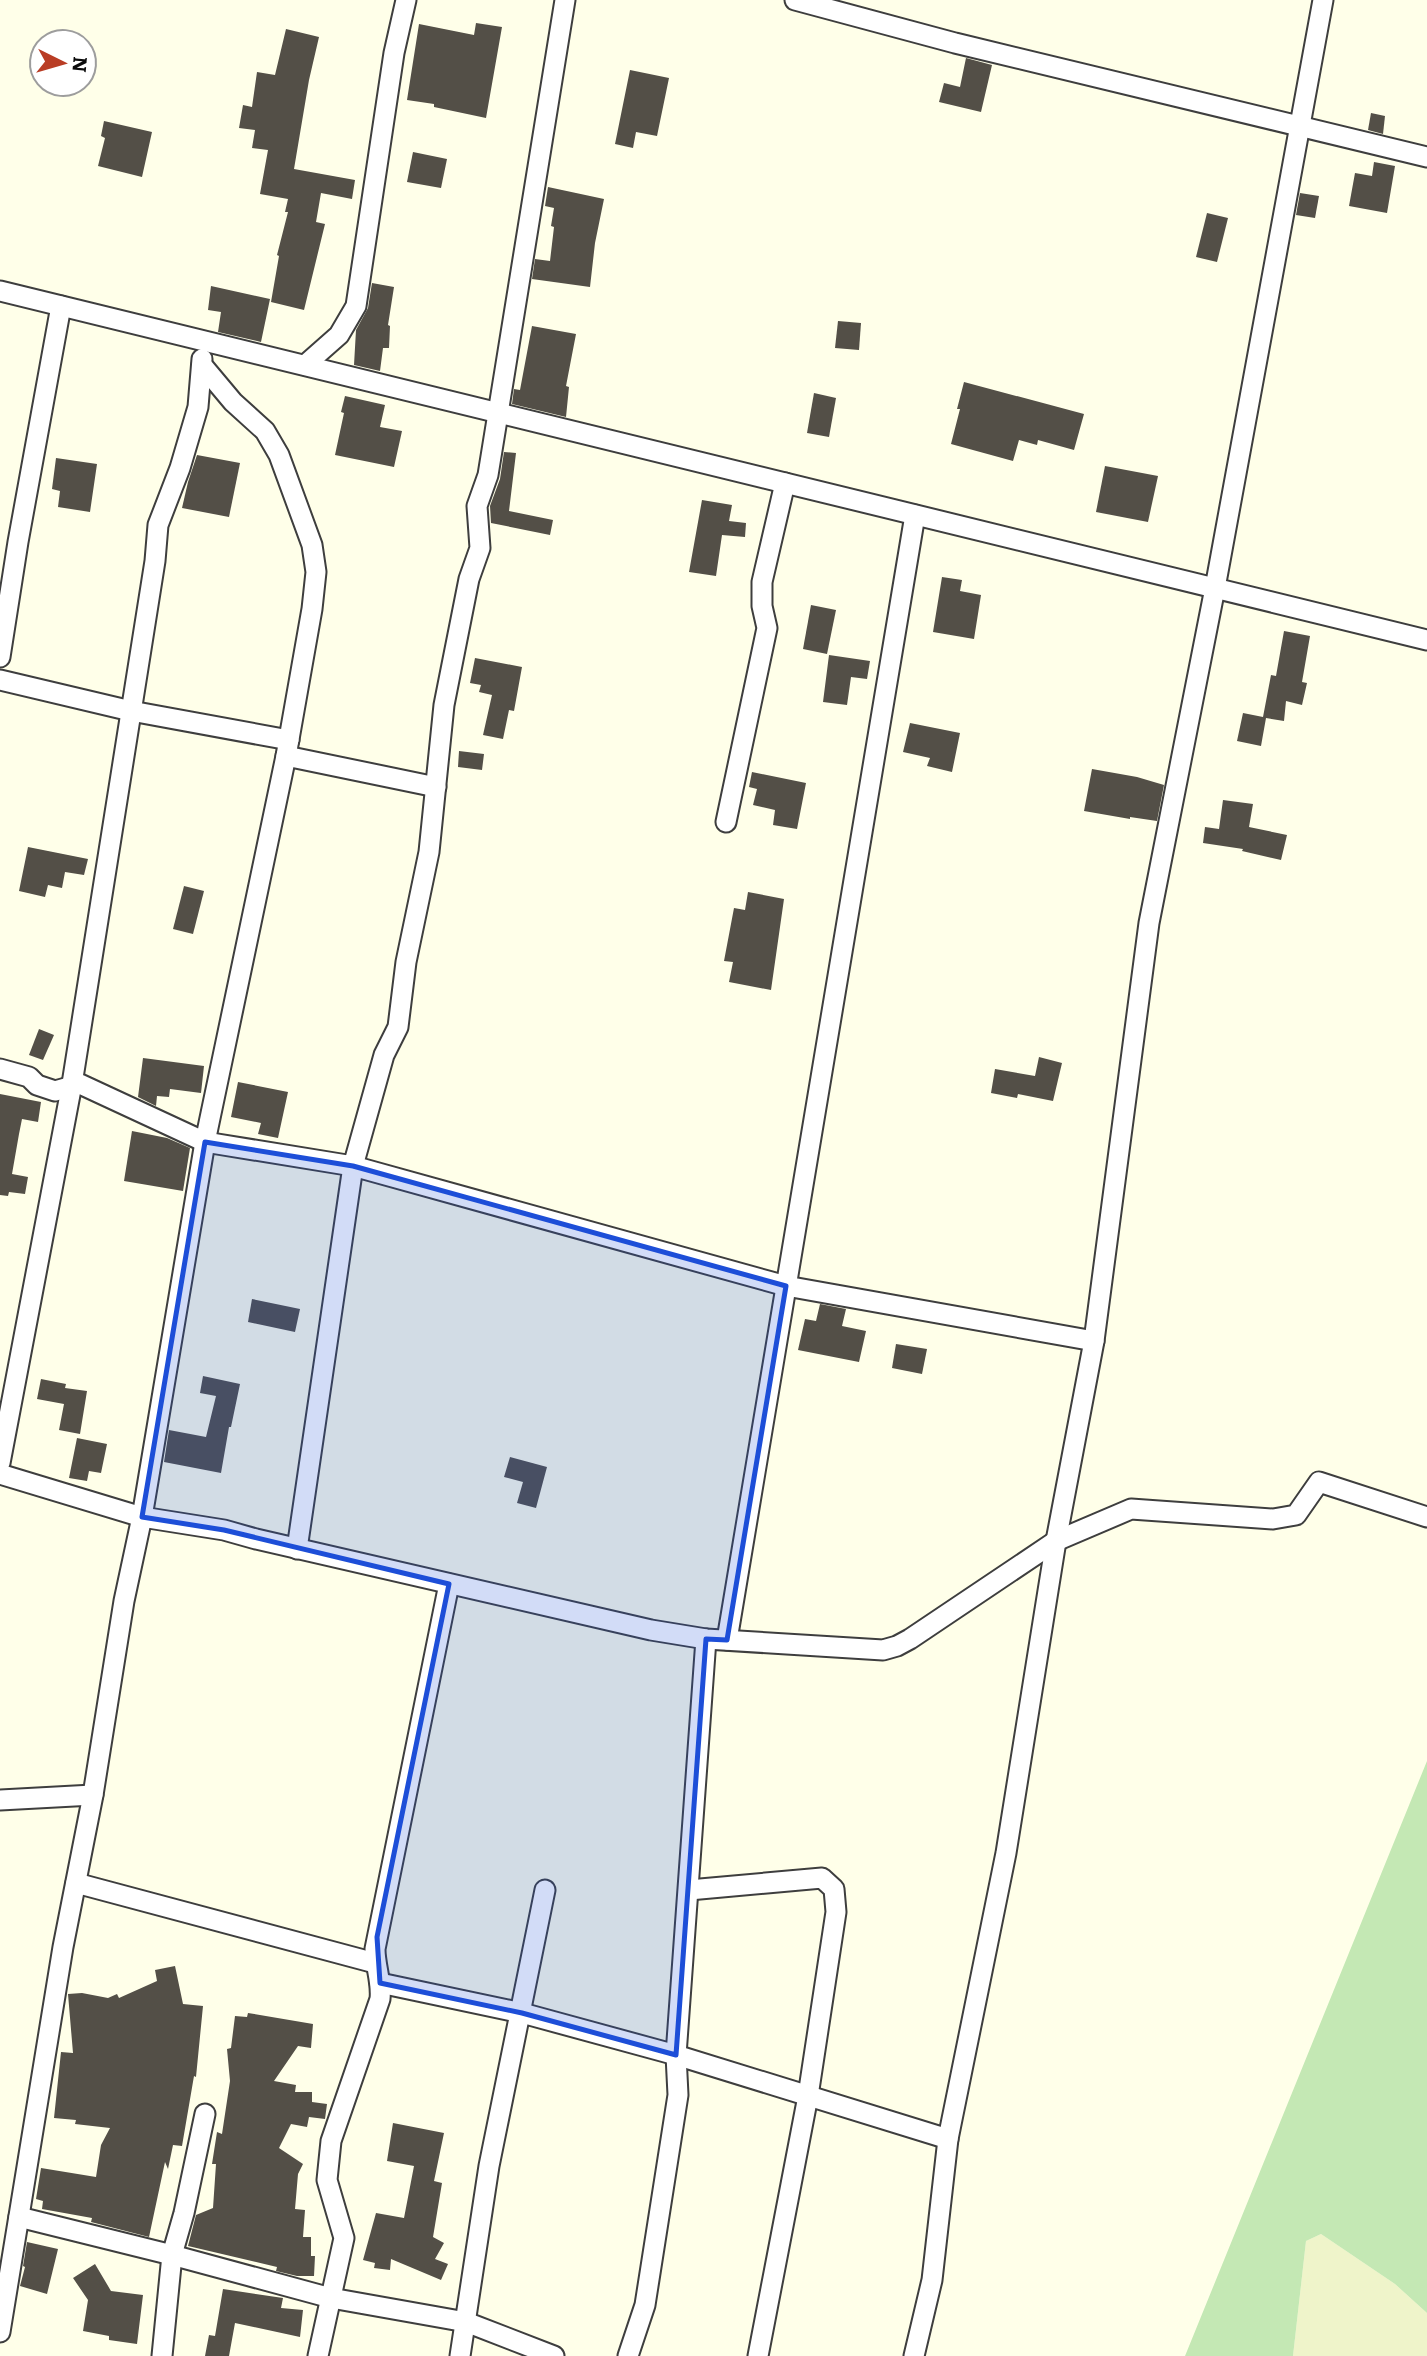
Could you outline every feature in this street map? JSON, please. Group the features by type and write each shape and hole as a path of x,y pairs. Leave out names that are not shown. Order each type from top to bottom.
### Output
{"street":[{"path":"305,365 339,335 356,306 394,53 406,0"},
{"path":"297,1549 353,1166 384,1055 398,1027 406,962 429,852 444,705 469,579 480,548 477,506 488,475 499,413 565,0"},
{"path":"795,0 955,43 1427,157"},
{"path":"914,2356 932,2280 948,2139 1006,1853 1056,1541 1094,1341 1149,923 1215,589 1323,0"},
{"path":"0,291 1427,640"},
{"path":"0,657 61,306"},
{"path":"0,1463 72,1084 155,561 158,525 191,435 198,407 203,341"},
{"path":"0,2332 205,1142 287,748 316,572 312,545 279,455 265,431 233,402 202,365"},
{"path":"726,822 767,628 762,606 762,582 785,483"},
{"path":"727,1640 915,515"},
{"path":"0,680 287,748 436,787"},
{"path":"0,1069 29,1077 37,1085 55,1091 72,1084 80,1084 205,1142 353,1166 786,1286 1094,1341"},
{"path":"0,1474 142,1517 224,1530 651,1630 706,1639 883,1650 897,1646 1056,1541 1131,1509 1273,1519 1296,1515 1319,1482 1427,1517"},
{"path":"318,2356 344,2238 327,2180 331,2141 380,1999 380,1983 375,1963 377,1937 449,1584"},
{"path":"628,2356 645,2305 678,2095 676,2055 706,1639"},
{"path":"0,1800 93,1795"},
{"path":"689,1890 822,1878 834,1889 836,1912 808,2096 758,2356"},
{"path":"76,1884 375,1963"},
{"path":"460,2356 489,2166 545,1890"},
{"path":"380,1983 522,2013 676,2055 948,2139"},
{"path":"162,2356 172,2255 184,2213 205,2114"},
{"path":"19,2217 331,2298 466,2322 554,2356"}],"highlighted area":[{"path":"205,1142 353,1166 786,1286 727,1640 706,1639 676,2055 522,2013 380,1983 377,1937 449,1584 224,1530 142,1517"}],"green space":[{"path":"1427,1761 1427,2313 1395,2284 1321,2234 1306,2241 1293,2356 1185,2356"},
{"path":"1321,2234 1395,2284 1427,2313 1427,2356 1293,2356 1306,2241"}],"building":[{"path":"476,23 502,27 486,118 407,100 419,24 474,35"},
{"path":"286,29 319,37 294,169 355,180 352,199 321,193 316,222 325,224 304,310 271,302 279,256 277,255 288,212 285,212 288,199 260,194 268,150 252,148 255,130 239,128 243,105 252,107 257,72 275,75"},
{"path":"966,58 992,65 981,112 939,102 944,83 960,87"},
{"path":"630,70 669,78 657,136 636,132 633,148 615,144"},
{"path":"1371,113 1385,116 1383,134 1368,130"},
{"path":"104,121 152,132 142,177 98,166 105,138 101,136"},
{"path":"413,152 447,159 441,188 407,182"},
{"path":"1374,162 1395,166 1387,213 1349,206 1355,173 1372,176"},
{"path":"548,187 604,199 590,287 532,279 535,259 550,261 554,208 545,206"},
{"path":"1300,193 1319,196 1315,218 1296,215"},
{"path":"1207,213 1228,218 1217,262 1196,257"},
{"path":"372,283 394,287 388,325 389,348 383,348 380,371 354,365 356,330 368,308"},
{"path":"211,286 270,299 261,342 218,332 221,312 208,310"},
{"path":"838,321 861,323 859,350 835,348"},
{"path":"532,326 576,334 566,386 569,387 566,417 512,404 514,389 520,390"},
{"path":"964,382 1084,414 1074,450 1038,440 1037,445 1019,440 1013,461 951,444"},
{"path":"814,393 836,398 829,437 807,433"},
{"path":"345,396 385,405 380,427 402,431 394,467 335,455"},
{"path":"504,452 516,453 509,511 553,520 550,535 491,523 490,506 500,479"},
{"path":"197,455 240,463 229,517 182,508"},
{"path":"56,458 97,464 90,512 58,507 60,491 52,489"},
{"path":"1105,466 1158,476 1148,522 1096,512"},
{"path":"702,500 732,505 729,521 746,523 745,537 722,535 716,576 689,572"},
{"path":"942,577 962,580 960,591 981,595 974,639 933,632"},
{"path":"811,605 836,610 827,654 803,649"},
{"path":"1284,631 1310,636 1302,682 1307,683 1302,705 1286,701 1284,721 1266,718 1261,746 1237,741 1243,713 1263,717 1271,675 1276,676"},
{"path":"829,655 870,661 867,679 851,677 847,705 823,702"},
{"path":"475,658 522,667 514,711 509,710 503,739 483,735 492,695 479,692 481,685 470,683"},
{"path":"910,723 960,733 952,772 927,766 930,758 903,752"},
{"path":"459,751 484,754 482,770 458,767"},
{"path":"1092,769 1164,785 1157,821 1084,811"},
{"path":"752,772 806,783 797,829 773,825 775,810 753,805 757,789 749,787"},
{"path":"1223,800 1253,804 1249,827 1287,835 1281,860 1242,851 1243,849 1203,843 1205,827 1219,829"},
{"path":"28,847 88,859 84,875 65,872 62,888 48,885 45,897 19,891"},
{"path":"184,886 204,891 193,934 173,929"},
{"path":"748,892 784,899 771,990 729,982 733,962 724,961 734,908 745,910"},
{"path":"39,1029 54,1035 43,1060 29,1055"},
{"path":"1039,1057 1062,1063 1053,1101 1018,1094 1017,1098 991,1093 995,1069 1035,1076"},
{"path":"143,1058 204,1066 201,1093 170,1089 169,1097 157,1096 156,1106 138,1097"},
{"path":"238,1082 288,1092 278,1138 258,1134 261,1123 231,1117"},
{"path":"0,1094 41,1102 38,1122 22,1119 12,1174 28,1177 25,1194 9,1192 8,1196 0,1195"},
{"path":"132,1131 167,1138 190,1148 183,1191 124,1181"},
{"path":"252,1299 300,1309 295,1332 248,1322"},
{"path":"820,1304 846,1309 842,1326 866,1331 859,1362 798,1350 805,1319 816,1321"},
{"path":"896,1344 927,1349 922,1374 892,1368"},
{"path":"203,1376 240,1384 221,1473 164,1462 169,1430 206,1437 216,1396 200,1393"},
{"path":"41,1379 66,1384 65,1388 87,1391 80,1434 59,1430 64,1404 37,1399"},
{"path":"77,1438 107,1444 101,1473 89,1471 87,1481 69,1478"},
{"path":"510,1457 547,1467 536,1508 517,1503 523,1482 504,1477"},
{"path":"175,1966 183,2004 203,2006 196,2077 194,2076 182,2146 173,2145 168,2169 165,2162 149,2237 91,2222 92,2218 42,2209 43,2201 36,2199 41,2168 96,2177 101,2145 110,2128 75,2124 76,2120 54,2118 61,2052 73,2053 68,1994 82,1993 108,1998 117,1994 119,1998 157,1981 155,1970"},
{"path":"248,2013 313,2024 311,2048 298,2046 274,2081 296,2085 295,2092 312,2092 312,2102 327,2104 325,2119 309,2117 307,2127 291,2124 279,2148 303,2164 298,2174 295,2209 305,2210 303,2237 311,2237 311,2256 315,2256 314,2276 297,2276 276,2271 277,2267 188,2246 196,2215 213,2208 216,2164 212,2164 217,2132 222,2134 230,2081 227,2049 231,2048 235,2016 247,2017"},
{"path":"393,2123 444,2133 434,2181 442,2183 433,2237 444,2243 435,2259 448,2264 441,2280 391,2259 390,2270 374,2268 375,2263 363,2260 376,2213 404,2218 414,2166 387,2161"},
{"path":"27,2242 58,2249 47,2294 20,2286"},
{"path":"95,2264 111,2291 143,2295 137,2344 109,2340 109,2336 83,2331 88,2300 73,2278"},
{"path":"223,2289 283,2298 281,2308 303,2310 300,2337 235,2323 229,2356 205,2356 209,2335 215,2336"}]}
